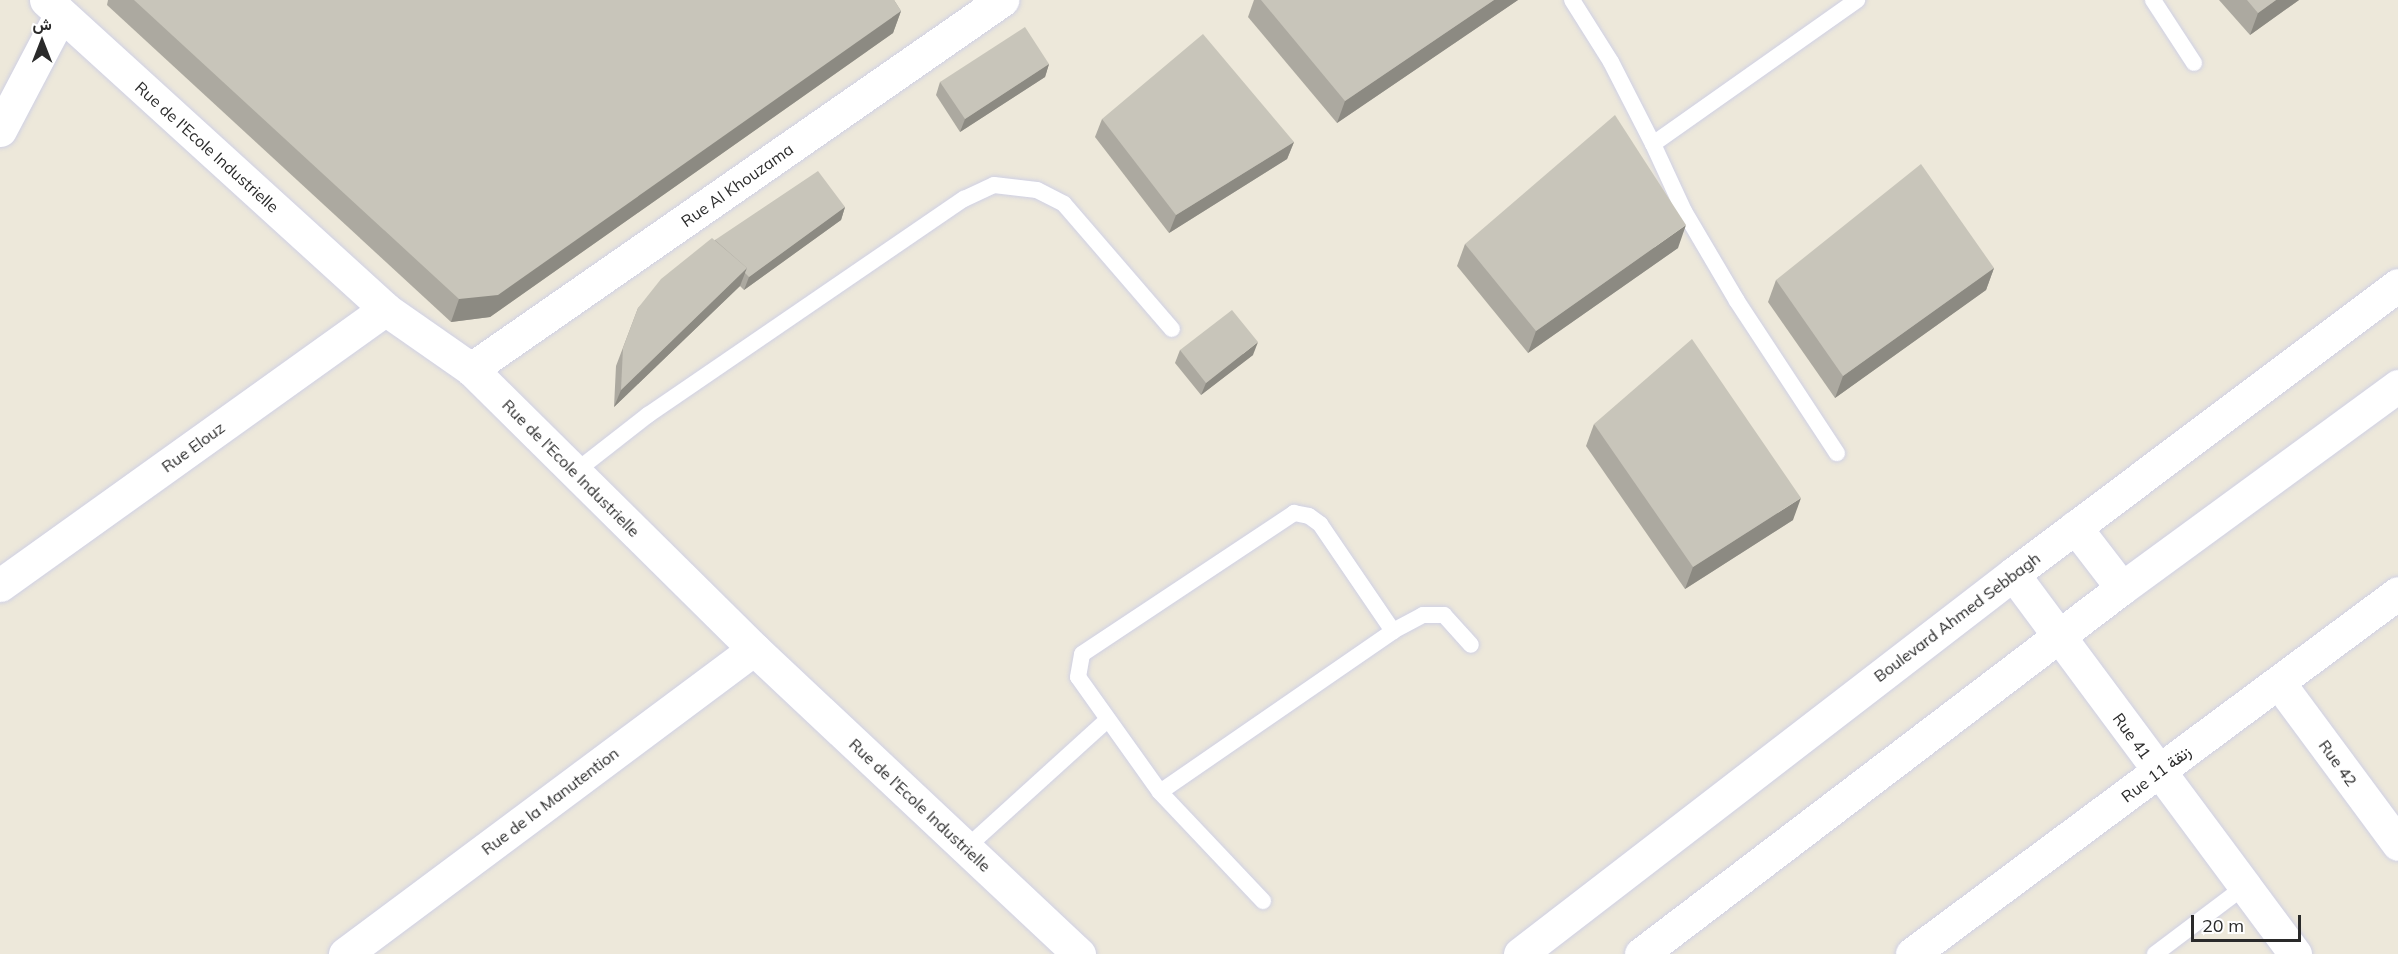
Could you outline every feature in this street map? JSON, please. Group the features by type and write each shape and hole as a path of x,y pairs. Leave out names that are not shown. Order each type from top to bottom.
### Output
{"street":[{"name":"Rue Al Khouzama","path":"471,369 1002,0"},
{"name":"Rue de l'Ecole Industrielle","path":"53,7 385,309 471,369 754,649 1079,954"},
{"path":"0,130 53,7"},
{"name":"Boulevard Ahmed Sebbagh","path":"1520,954 2013,574 2398,285"},
{"name":"Rue Elouz","path":"0,585 385,309"},
{"path":"1641,954 2122,588 2398,386"},
{"path":"2075,527 2122,588"},
{"name":"Rue 41","path":"2013,574 2295,954"},
{"name":"Rue 11 زنقة","path":"1912,954 2397,595"},
{"name":"Rue de la Manutention","path":"345,954 754,649"},
{"name":"Rue 42","path":"2279,683 2398,844"}],"lane":[{"path":"1572,0 1611,62 1684,211 1737,301 1837,453"},
{"path":"1653,144 1857,0"},
{"path":"2154,0 2194,63"},
{"path":"575,472 668,401 964,199 994,185 1036,190 1064,204 1172,329"},
{"path":"1263,901 1160,792 1107,720 1078,677 1082,654 1294,513 1310,516 1320,524 1393,631"},
{"path":"1160,792 1393,631 1423,615 1444,615 1471,645"},
{"path":"966,848 1107,720"},
{"path":"2155,954 2244,887"}],"building":[{"path":"134,0 894,0 901,11 498,295 459,299"},
{"path":"1261,0 1494,0 1345,101"},
{"path":"2247,0 2276,0 2258,13"},
{"path":"1025,27 1049,64 965,119 940,82"},
{"path":"1203,34 1294,142 1176,215 1102,119"},
{"path":"1615,115 1686,225 1536,331 1465,244"},
{"path":"1921,164 1994,268 1843,376 1776,280"},
{"path":"818,171 845,207 749,277 745,273 747,268 715,240"},
{"path":"712,238 747,268 621,390 623,348 638,308 661,279"},
{"path":"1232,310 1258,342 1206,383 1180,350"},
{"path":"1692,339 1801,498 1693,567 1594,424"}]}
